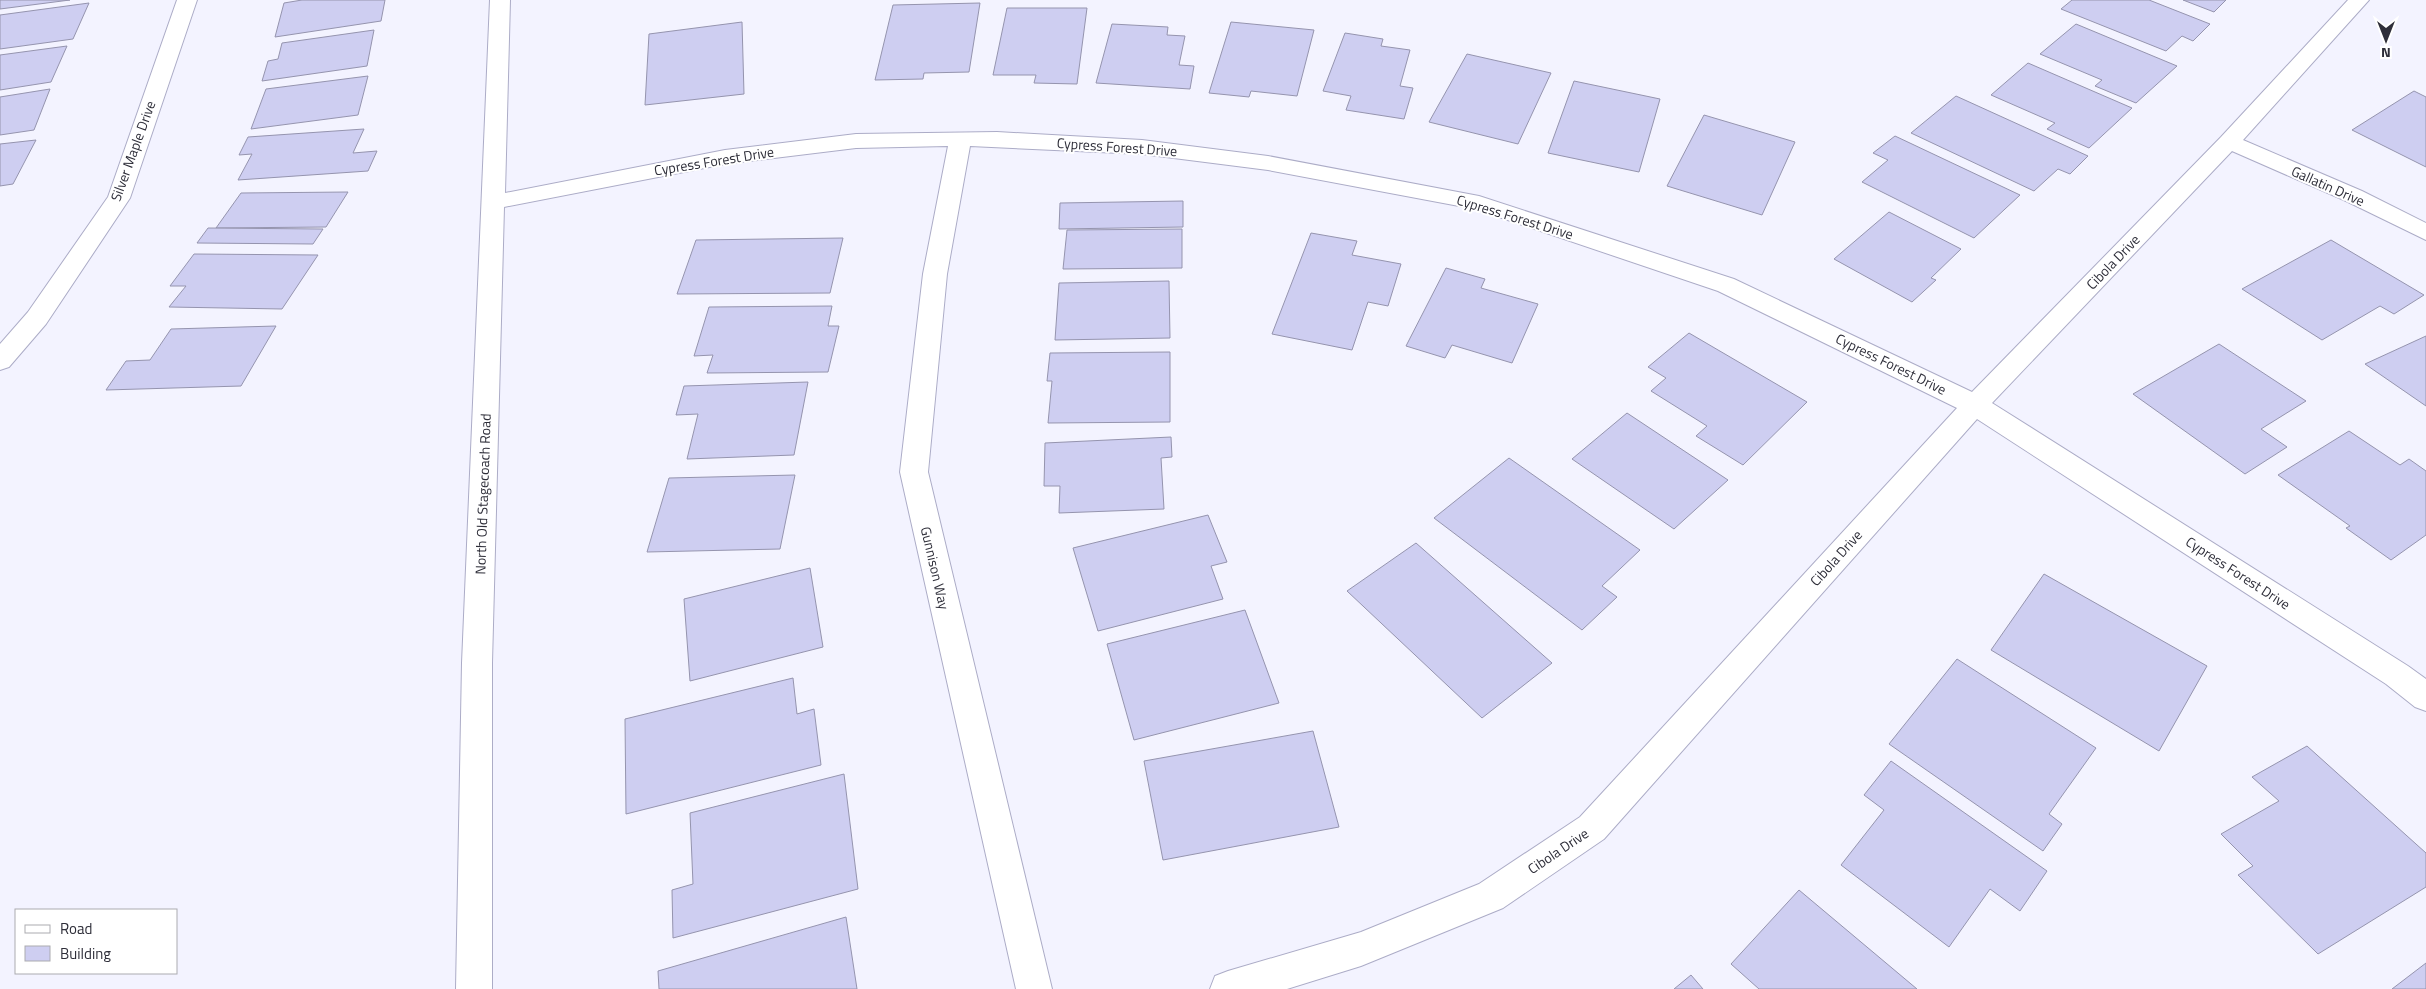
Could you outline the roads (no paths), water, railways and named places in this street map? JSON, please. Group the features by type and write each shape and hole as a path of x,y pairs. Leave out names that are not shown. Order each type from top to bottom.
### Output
{"street":[{"name":"Silver Maple Drive","path":"0,361 37,318 119,198 187,0"},
{"name":"North Old Stagecoach Road","path":"474,989 477,664 500,0"},
{"name":"Cibola Drive","path":"1228,989 1361,949 1491,896 1592,828 1975,405 2229,142 2359,0"},
{"name":"Cypress Forest Drive","path":"493,202 725,157 856,141 997,139 1142,147 1268,164 1479,203 1726,285 1975,405 2389,669 2426,697"},
{"name":"Gunnison Way","path":"960,141 935,274 914,472 1034,989"},
{"name":"Gallatin Drive","path":"2229,142 2354,196 2426,232"}]}
